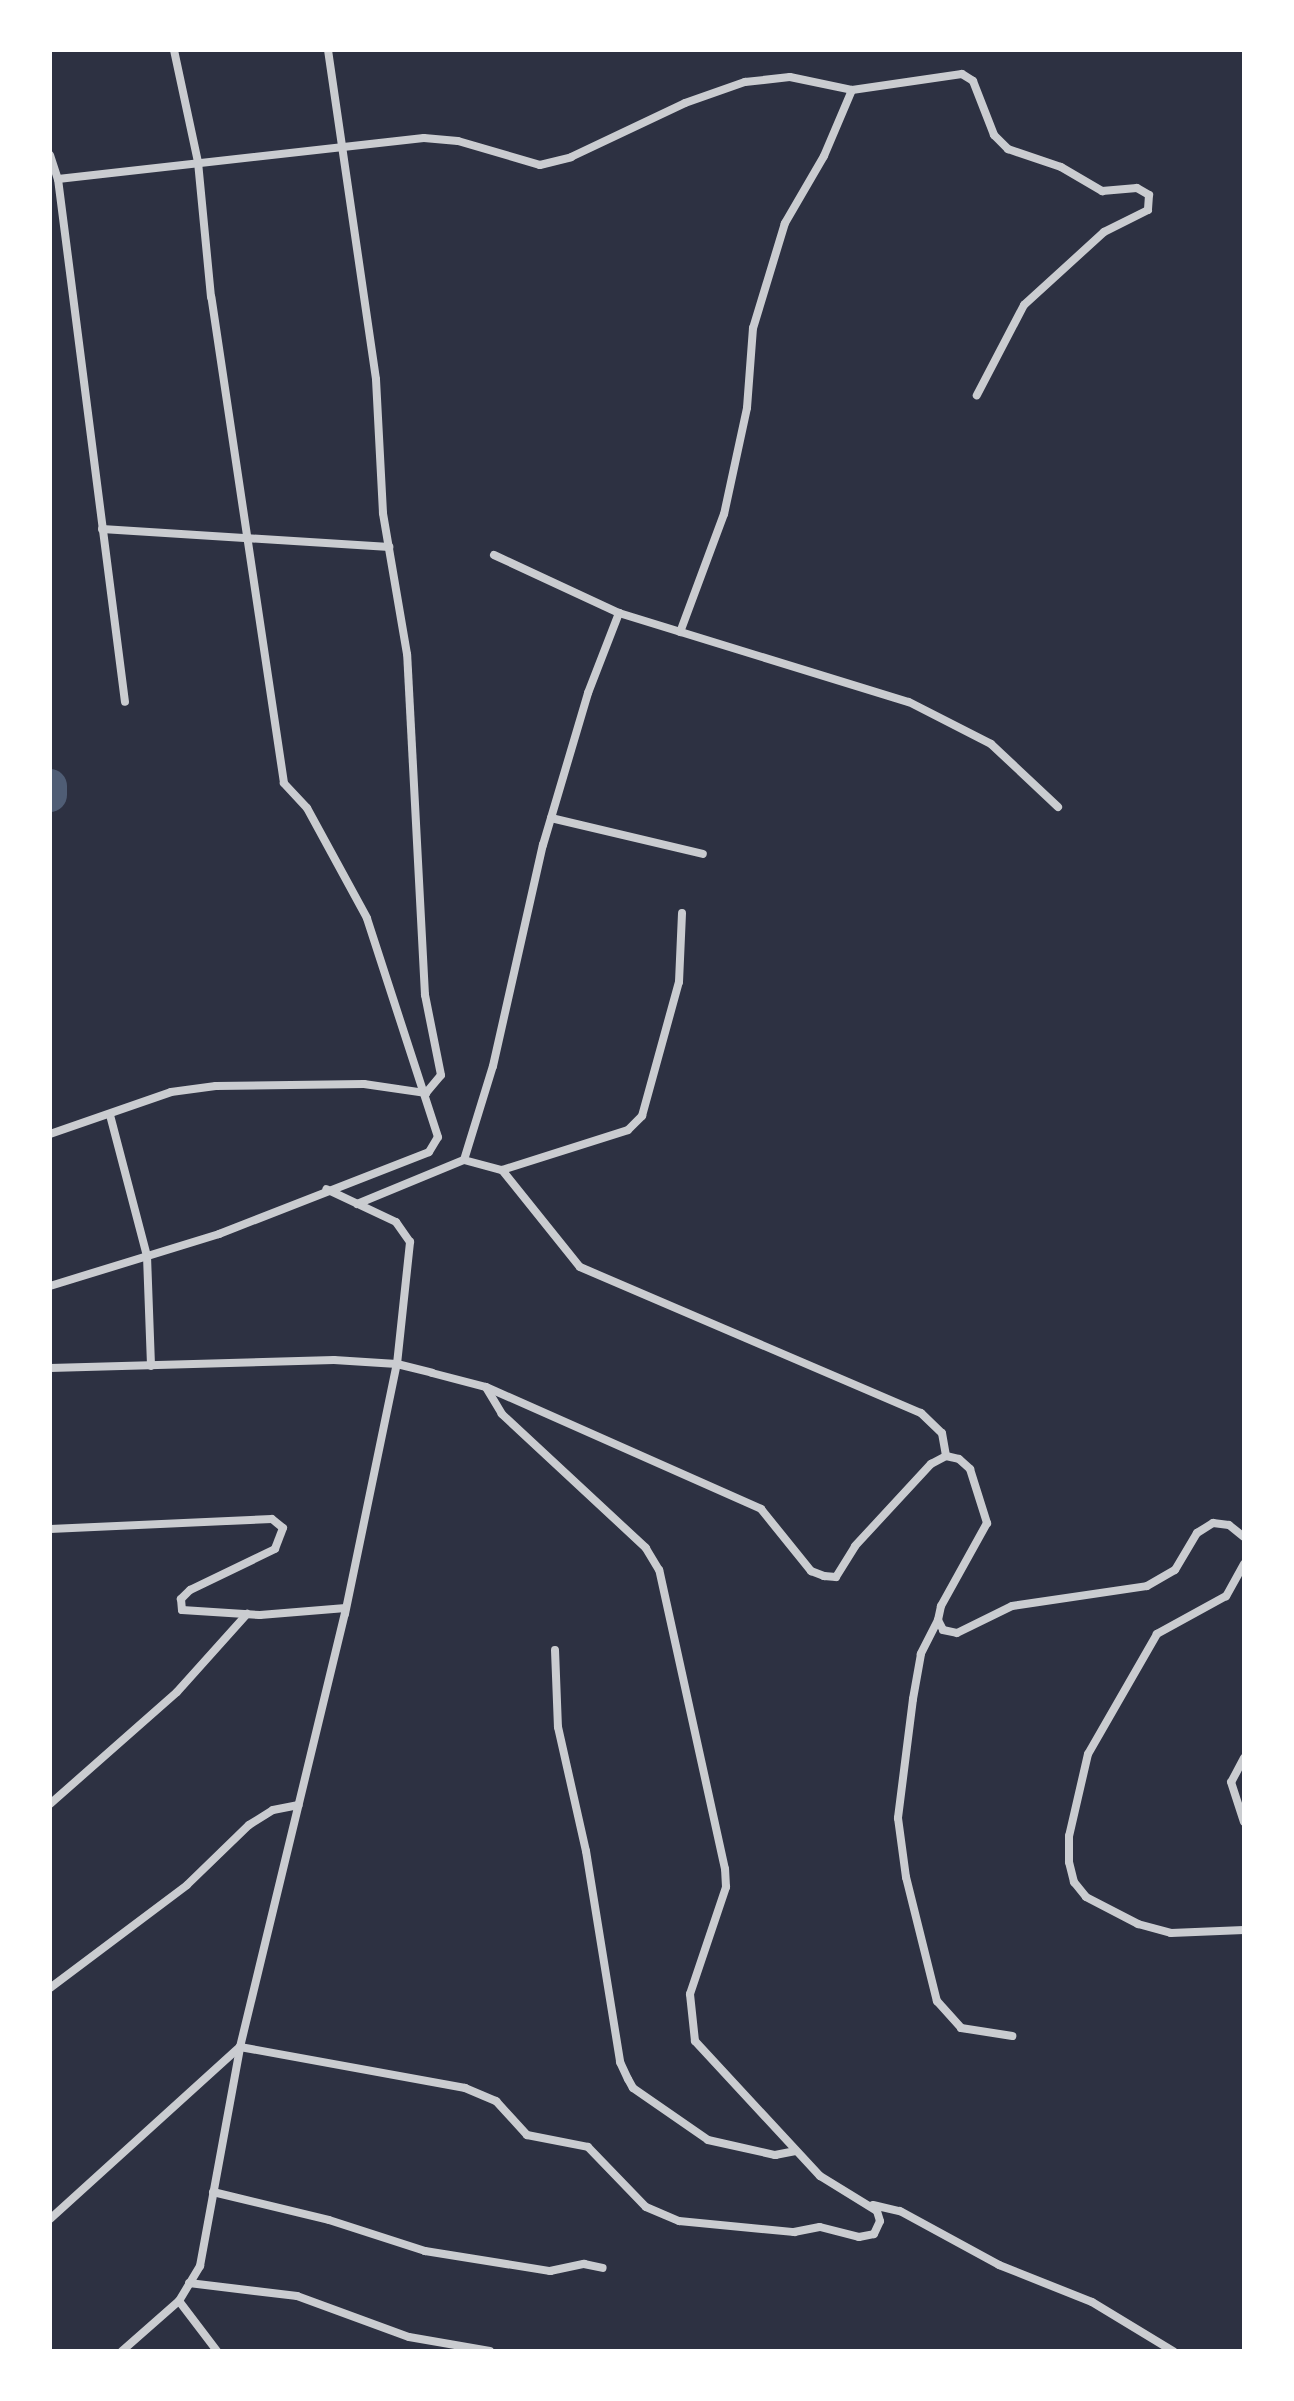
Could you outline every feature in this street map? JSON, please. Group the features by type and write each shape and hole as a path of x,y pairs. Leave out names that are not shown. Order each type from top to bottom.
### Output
{"street":[{"path":"50,1286 219,1234 326,1189 429,1152 438,1137 367,918 307,808 284,783 211,297 198,162 174,50"},
{"path":"328,50 376,379 389,547 407,654 425,995 440,1055 441,1075 426,1093"},
{"path":"58,179 424,138 458,141 540,165 571,157 685,103 745,82 790,77 852,90 962,74 973,81 994,135 1008,149 1061,167 1102,191 1137,188 1149,195 1148,210 1104,232 1024,305 977,395"},
{"path":"680,632 724,514 747,408 753,328 785,223 824,156 852,90"},
{"path":"50,155 58,179 125,702"},
{"path":"102,529 389,547"},
{"path":"494,555 619,613 909,702 991,744 1058,807"},
{"path":"464,1160 493,1066 551,818 588,693 619,613"},
{"path":"551,818 703,854"},
{"path":"357,1204 464,1160 502,1170 628,1130 642,1116 679,982 682,913"},
{"path":"50,1134 171,1092 216,1086 364,1084 426,1093"},
{"path":"110,1115 147,1256 151,1366"},
{"path":"502,1170 580,1267 921,1413 942,1433 946,1456"},
{"path":"122,2351 179,2301 200,2266 240,2047 346,1608 397,1364 410,1242 396,1222 326,1189"},
{"path":"50,1368 334,1360 397,1364 486,1387 761,1509 811,1571 824,1576 836,1577 874,1525 931,1464 946,1456"},
{"path":"486,1387 502,1414 646,1548 659,1570 725,1869 726,1887 690,1994 692,2029 707,2056 820,2176 868,2204 900,2211 999,2265 1092,2302 1173,2351"},
{"path":"946,1456 970,1469 987,1523 951,1585 921,1654 898,1818 906,1877 937,2001 961,2028 1012,2036"},
{"path":"50,1529 272,1519 283,1528 275,1549 190,1590 181,1599 182,1610 196,1614 247,1614 346,1608"},
{"path":"938,1620 943,1630 968,1632 994,1612 1012,1606 1147,1586 1175,1570 1197,1533 1213,1523 1229,1525 1244,1537"},
{"path":"1244,1564 1226,1596 1157,1634 1088,1754 1069,1836 1069,1862 1074,1882 1086,1897 1138,1924 1171,1933 1244,1930"},
{"path":"50,1804 177,1692 247,1614"},
{"path":"555,1650 558,1727 586,1851 620,2062 628,2079 633,2088 708,2140 775,2155 796,2151"},
{"path":"1244,1758 1231,1782 1244,1822"},
{"path":"50,1988 187,1885 249,1825 273,1810 299,1805"},
{"path":"240,2047 465,2088 496,2101 527,2135 588,2147 646,2207 679,2221 794,2232 820,2227 859,2237 874,2234 880,2221 868,2204"},
{"path":"50,2219 240,2047"},
{"path":"213,2192 329,2220 425,2251 550,2271 584,2264 603,2268"},
{"path":"189,2283 297,2296 409,2337 490,2351"},
{"path":"179,2301 217,2351"}],"waterway":[{"path":"50,786 50,795"}]}
